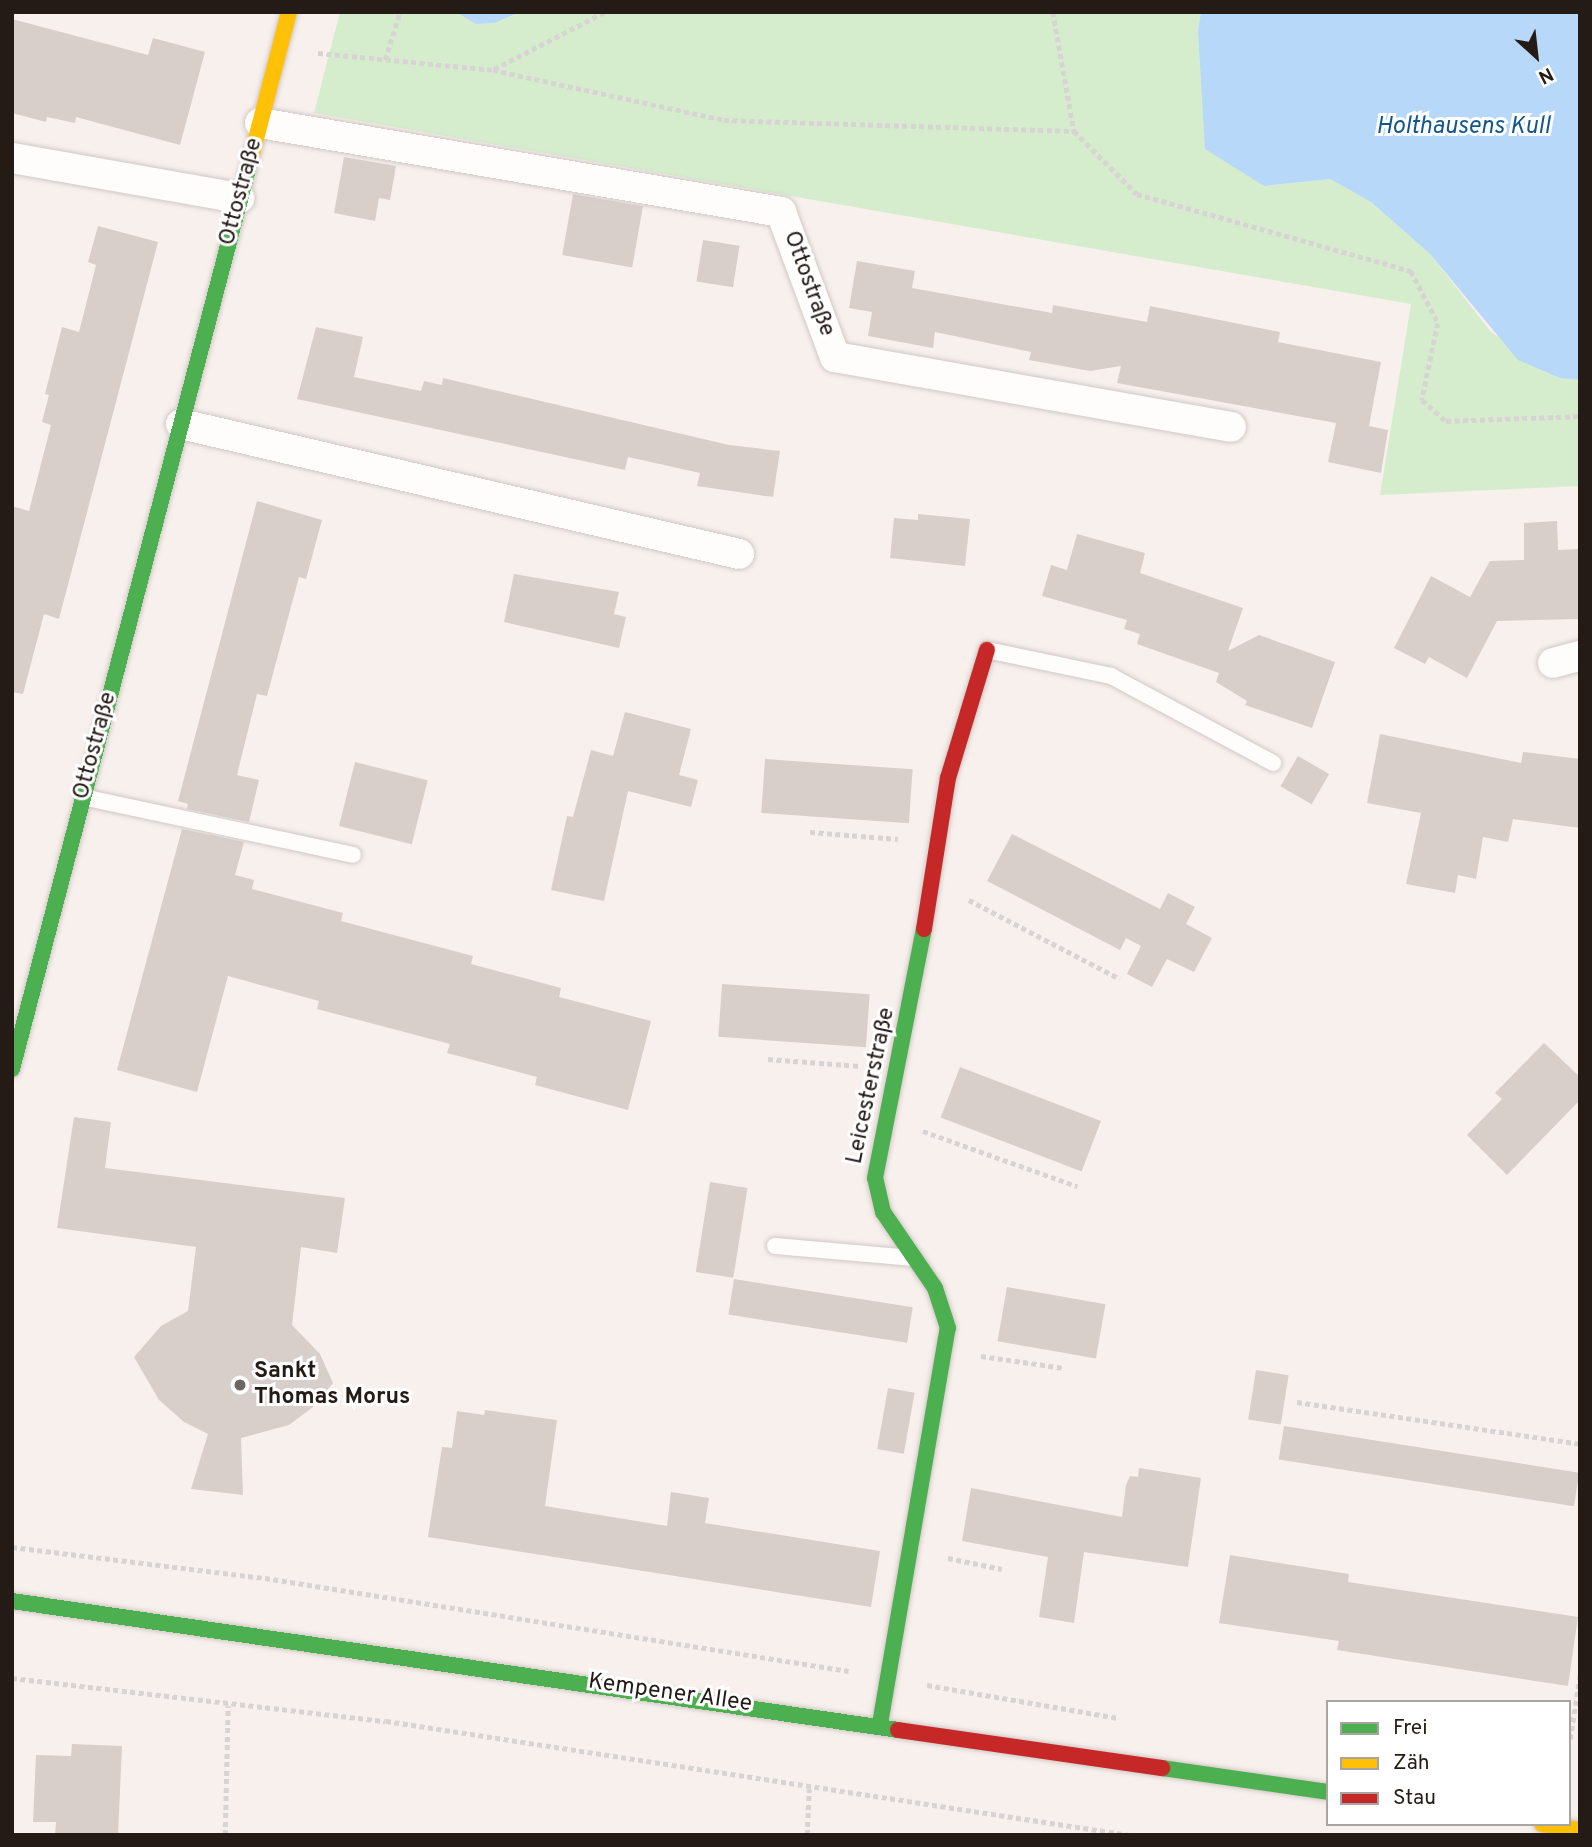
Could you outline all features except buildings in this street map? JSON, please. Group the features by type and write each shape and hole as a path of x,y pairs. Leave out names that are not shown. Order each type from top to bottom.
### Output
{"street":[{"name":"Ottostraße","path":"12,1069 289,12"},
{"name":"Ottostraße","path":"260,123 781,212 835,357 1231,428"},
{"path":"12,158 240,198"},
{"path":"181,424 739,554"},
{"name":"Leicesterstraße","path":"880,1724 947,1352 943,1302 879,1200 875,1178 899,1069 948,778 987,650"},
{"name":"Kempener Allee","path":"12,1601 880,1724 1326,1792"},
{"path":"1555,1826 1580,1830"}],"lane":[{"path":"987,650 1111,677 1273,763"},
{"path":"83,797 353,855"},
{"path":"775,1246 914,1258"}],"path":[{"path":"385,60 400,12"},
{"path":"493,70 606,12"},
{"path":"1053,12 1074,131 1137,194 1411,271 1438,323 1422,400 1446,421 1580,416"},
{"path":"279,50 493,70 724,120 1074,131"},
{"path":"810,832 938,842"},
{"path":"932,880 1120,979"},
{"path":"768,1059 899,1069"},
{"path":"886,1129 905,1124 1077,1186"},
{"path":"947,1352 1064,1368"},
{"path":"1297,1402 1580,1444"},
{"path":"12,1547 265,1577 890,1678 1123,1719"},
{"path":"911,1550 1002,1569"},
{"path":"1571,1732 1580,1675"},
{"path":"12,1678 228,1706 386,1721 809,1789 1129,1835"},
{"path":"225,1835 228,1706"},
{"path":"807,1835 809,1789"}],"green space":[{"path":"340,12 456,12 476,24 495,23 521,12 1201,12 1198,30 1264,186 1330,179 1371,202 1430,254 1491,332 1560,378 1580,380 1580,486 1380,495 1411,304 314,113"}],"water":[{"path":"456,12 520,12 495,23 476,24"},
{"name":"Holthausens Kull","path":"1201,12 1580,12 1580,380 1560,378 1518,360 1430,254 1371,202 1330,179 1264,186 1205,149 1198,30"}],"traffic: fast":[{"path":"12,1069 251,158"},
{"path":"880,1724 948,1328 935,1288 883,1212 875,1178 924,929"},
{"path":"12,1601 898,1730"},
{"path":"1162,1768 1326,1792"}],"traffic: slow":[{"path":"251,158 289,12"},
{"path":"1555,1826 1580,1830"}],"traffic: jam":[{"path":"924,929 948,778 987,650"},
{"path":"898,1730 1162,1768"}],"place":[{"name":"Sankt Thomas Morus","path":"240,1385"}]}
